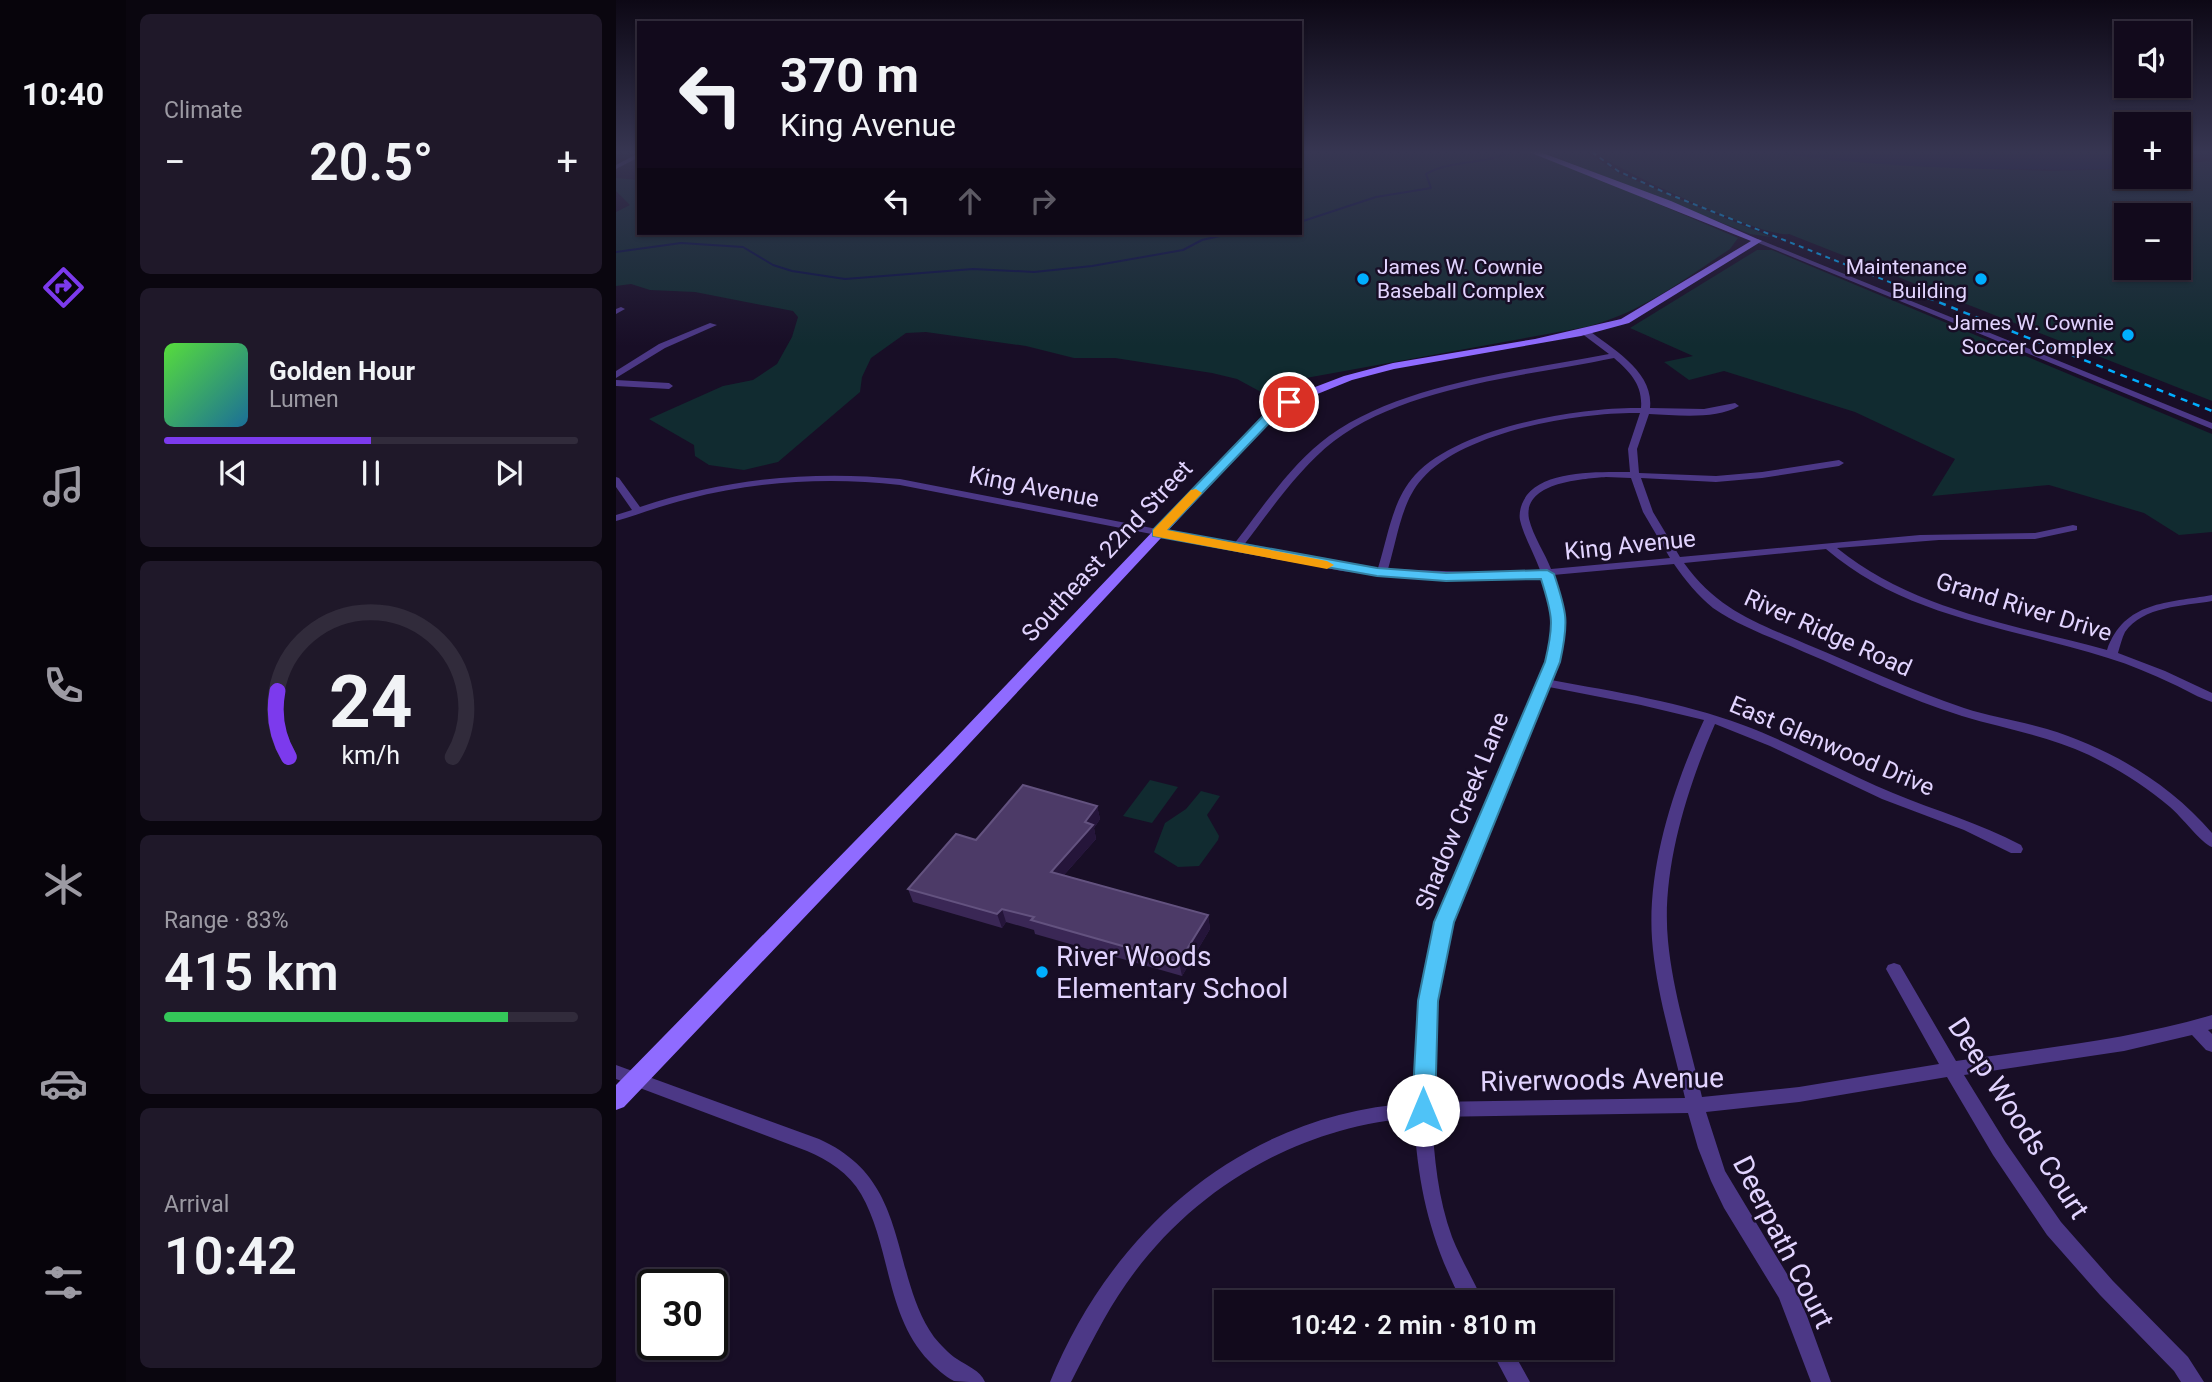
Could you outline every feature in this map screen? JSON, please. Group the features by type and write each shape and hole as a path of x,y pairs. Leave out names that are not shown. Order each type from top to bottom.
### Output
{"street":[{"path":"1700,216 2212,426"},
{"name":"Southeast 22nd Street","path":"616,1100 950,754 1267,418 1289,402 1320,386 1375,371 1617,324 1640,314 1758,241"},
{"path":"616,375 662,346 713,325"},
{"name":"River Ridge Road","path":"1584,331 1641,380 1645,391 1645,412 1632,453 1635,477 1677,560 1707,597 1731,614 1761,629 1958,710 2047,734 2099,755 2169,799 2212,842"},
{"path":"1236,548 1313,455 1350,426 1384,409 1452,388 1613,356"},
{"path":"616,383 669,386"},
{"path":"1382,573 1410,489 1431,464 1454,450 1478,439 1567,418 1612,411 1707,412 1735,405"},
{"name":"Shadow Creek Lane","path":"1467,1290 1447,1249 1429,1182 1423,1110 1428,1001 1444,922 1557,647 1560,629 1556,597 1524,518 1525,505 1532,493 1547,484 1568,478 1718,479 1839,463"},
{"name":"King Avenue","path":"616,518 697,493 758,482 809,477 856,477 900,482 1236,548 1382,573 1457,577 1547,574 1922,538 2034,536 2055,534 2073,528"},
{"path":"616,481 637,510"},
{"name":"Grand River Drive","path":"1830,547 1845,563 1873,580 1931,603 1994,625 2111,655 2212,698"},
{"path":"2111,655 2122,629 2135,617 2154,609 2212,598"},
{"name":"East Glenwood Drive","path":"1543,682 1711,718 1764,737 1860,785 1994,836 2016,849"},
{"name":"Deerpath Court","path":"1711,718 1687,777 1666,864 1659,923 1662,958 1696,1105 1715,1171 1731,1203 1779,1280 1796,1314 1821,1382"},
{"name":"Deep Woods Court","path":"1894,969 1951,1069 2046,1217 2070,1248 2181,1364 2194,1382"},
{"path":"2204,1025 2212,1045"},
{"name":"Riverwoods Avenue","path":"1060,1382 1095,1315 1122,1274 1152,1237 1183,1207 1217,1181 1264,1152 1324,1127 1362,1117 1423,1110 1696,1105 1798,1096 2149,1038 2204,1025"},
{"path":"616,1072 813,1145 833,1154 852,1169 867,1187 878,1212 915,1325 929,1347 947,1365 975,1382"},
{"path":"1507,1360 1520,1382"}],"green space":[{"name":"James W. Cownie Baseball Complex","path":"616,216 637,216 637,235 1302,235 1302,216 1687,216 1738,238 1730,249 1678,284 1606,321 1586,327 1306,378 1299,385 1295,384 1278,394 1261,392 1237,379 1212,373 1115,358 1074,358 1026,346 926,332 906,333 871,358 862,377 860,392 778,462 744,470 709,465 695,456 694,445 649,419 723,386 753,380 777,364 792,337 798,317 793,311 695,292 650,290 631,284 616,286"},
{"path":"1706,216 1722,216 1771,237 1750,234"},
{"path":"1727,216 2114,216 2114,280 2191,280 2191,216 2212,216 2212,401 1789,234 1774,232"},
{"path":"1757,250 1772,250 2212,434 2212,532 2179,535 2144,513 2049,485 1932,496 1955,459 1855,412 1724,371 1689,380 1664,362 1693,356 1630,328"},
{"path":"1150,780 1178,787 1152,823 1123,816"},
{"path":"1201,791 1220,796 1207,815 1219,836 1218,840 1199,866 1178,867 1154,852 1165,823 1186,809"}],"building":[{"name":"River Woods Elementary School","path":"1023,785 1097,806 1085,822 1093,825 1051,872 1208,915 1179,962 1031,920 1034,917 1002,909 997,914 908,889 956,834 976,840"}],"waterway":[{"path":"1302,221 1317,216"},
{"path":"616,252 681,243 743,247 773,265 792,271 845,279 973,269 1034,272 1092,266 1183,250 1202,240 1224,235"}],"railway":[{"path":"1725,216 1907,289"},
{"path":"1903,288 2212,411"}],"slow traffic":[{"path":"1196,493 1157,533 1327,565"}],"place":[{"name":"James W. Cownie Baseball Complex","path":"1363,279"},
{"name":"Maintenance Building","path":"1981,279"},
{"name":"James W. Cownie Soccer Complex","path":"2128,335"},
{"name":"River Woods Elementary School","path":"1042,972"}],"route":[{"path":"1289,402 1267,418 1157,533 1377,572 1446,577 1547,574 1560,613 1560,629 1552,662 1444,922 1434,960 1428,1001 1423,1110"}]}
